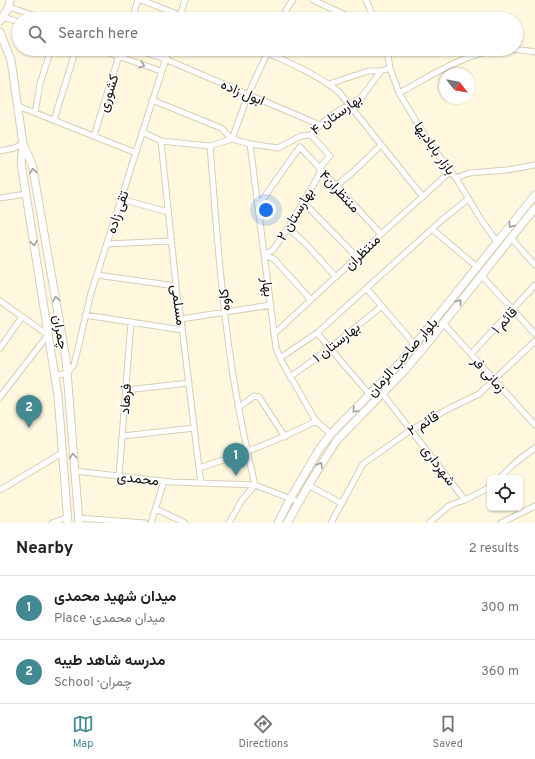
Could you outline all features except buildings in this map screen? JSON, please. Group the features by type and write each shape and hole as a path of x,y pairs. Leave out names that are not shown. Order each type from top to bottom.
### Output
{"street":[{"path":"135,12 139,0 168,12"},
{"path":"181,12 185,0"},
{"path":"285,12 293,0"},
{"path":"314,0 339,12"},
{"path":"366,0 370,12"},
{"path":"12,21 1,19 9,4 28,12"},
{"name":"چمران","path":"0,32 12,60 23,144 21,163 58,396 68,520"},
{"path":"523,50 535,52"},
{"path":"35,113 40,84 49,56"},
{"path":"54,120 74,56"},
{"path":"119,56 161,71"},
{"name":"کشوری","path":"94,136 119,56"},
{"name":"ابول زاده","path":"156,56 320,125"},
{"name":"تقی زاده","path":"67,373 74,365 85,315 166,56"},
{"path":"232,139 248,95 266,56"},
{"path":"277,56 329,84 339,92 423,196"},
{"name":"بازار بابادیها","path":"388,56 390,68 399,93 430,144 456,178 468,199 497,242"},
{"path":"399,93 471,56"},
{"path":"329,84 368,71 381,71 390,68"},
{"name":"بهارستان ۴","path":"232,139 250,144 278,148 302,136 311,134 335,114 361,98 381,71"},
{"path":"152,100 221,128 232,139"},
{"path":"18,106 136,153"},
{"path":"142,132 161,141 210,146 232,139"},
{"name":"بهارستان ۲","path":"264,254 273,250 288,228 318,177 322,166 330,156 311,134"},
{"name":"مسلمی","path":"161,141 176,286 200,483"},
{"path":"0,150 14,148 23,144"},
{"name":"چمران","path":"23,144 32,164 66,358 79,520"},
{"name":"بهار","path":"250,144 276,348 290,377 316,421 331,434"},
{"path":"336,186 381,145"},
{"name":"کاوه","path":"210,146 225,312 238,408 255,485"},
{"name":"منتظران۴","path":"258,206 300,147 381,234"},
{"path":"456,178 469,173 507,170 535,165"},
{"name":"منتظران","path":"274,334 451,171"},
{"path":"0,198 26,194"},
{"name":"بلوار صاحب الزمان","path":"278,523 290,499 320,448 331,434 370,395 415,345 535,195"},
{"path":"121,199 168,212"},
{"path":"280,358 317,333 432,229 468,199"},
{"path":"303,202 357,257"},
{"name":"بلوار صاحب الزمان","path":"287,523 308,485 337,440 406,369 535,208"},
{"path":"288,228 304,242 336,277"},
{"path":"432,229 477,267"},
{"path":"511,238 535,265"},
{"path":"107,244 171,241"},
{"path":"497,242 503,248"},
{"path":"264,254 274,259 311,300"},
{"path":"97,275 176,286"},
{"path":"481,275 535,334"},
{"name":"قائم ۱","path":"471,354 535,285"},
{"path":"367,288 415,345"},
{"path":"0,301 48,335 0,397"},
{"path":"181,319 271,305"},
{"name":"بهارستان ۱","path":"290,377 330,348 382,306"},
{"path":"85,315 182,330"},
{"path":"0,348 22,317"},
{"name":"فرهاد","path":"119,476 131,322"},
{"name":"زمانی فر","path":"444,323 534,423"},
{"path":"317,333 370,395"},
{"name":"قائم ۲","path":"331,523 363,464 412,430 450,408 479,394 535,341"},
{"path":"55,376 67,373"},
{"path":"126,390 189,383"},
{"name":"شهرداری","path":"382,394 412,430 465,500"},
{"path":"238,408 254,396 259,397 285,437"},
{"path":"199,468 247,453 285,437 316,421"},
{"path":"123,436 194,428"},
{"path":"503,475 535,448"},
{"path":"0,490 62,452"},
{"name":"محمدی","path":"75,471 164,481 255,485"},
{"path":"151,523 164,481"},
{"path":"229,523 242,500 255,485 299,502"},
{"path":"308,485 341,503"},
{"path":"430,523 450,505 465,500 487,489"},
{"path":"501,523 508,521 535,506"},
{"path":"156,509 185,523"},
{"path":"52,523 68,520"},
{"path":"79,520 145,523"}],"place":[{"name":"مدرسه شاهد طیبه","path":"29,428"},
{"name":"میدان شهید محمدی","path":"236,476"}]}
